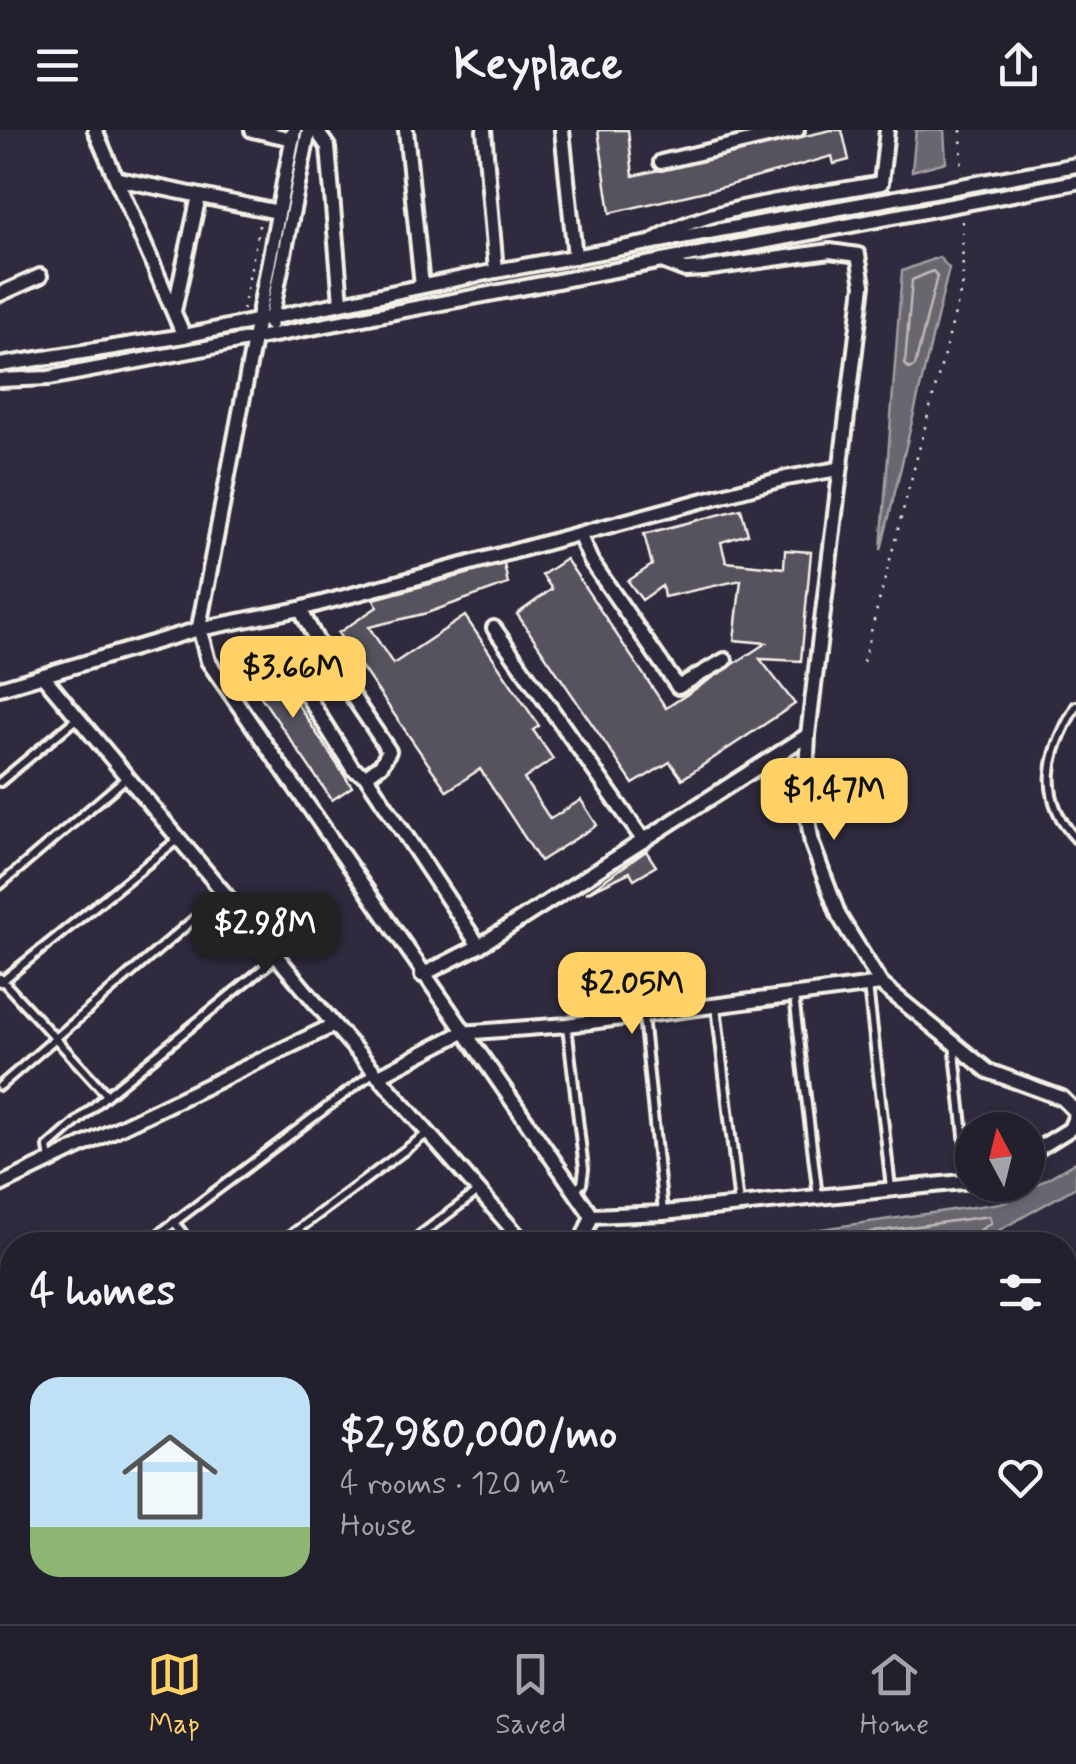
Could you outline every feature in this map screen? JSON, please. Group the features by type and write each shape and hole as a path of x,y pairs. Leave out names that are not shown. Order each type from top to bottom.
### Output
{"street":[{"path":"95,130 184,336"},
{"path":"252,130 294,134 251,339 252,354 199,629 208,662 592,1216"},
{"path":"313,130 328,147 341,302"},
{"path":"252,354 266,336 271,318 313,130"},
{"path":"406,130 422,286"},
{"path":"484,130 496,271"},
{"path":"562,130 575,257"},
{"path":"661,162 797,130"},
{"path":"650,244 672,227 704,218 881,183 886,130"},
{"path":"0,364 184,336 496,271 1076,165"},
{"path":"118,179 278,212"},
{"path":"0,380 49,378 1076,182"},
{"path":"174,312 199,196"},
{"path":"664,262 685,270 830,251 858,255 863,285 808,735 805,802 812,844 839,916 874,984 988,1071 1062,1098 1076,1114 1070,1129 1045,1145"},
{"path":"0,294 40,276"},
{"path":"0,688 199,629 300,609 838,468"},
{"path":"580,534 591,561 678,687 725,660"},
{"path":"300,609 332,668 389,750 389,757 366,776"},
{"path":"494,628 644,841"},
{"path":"284,659 353,768 366,776 479,946"},
{"path":"302,687 332,668"},
{"path":"44,677 277,958 514,1232"},
{"path":"422,975 479,946 808,735"},
{"path":"377,1074 462,1033 567,1024 874,984"},
{"path":"0,1186 334,1025"},
{"path":"592,1216 663,1213 955,1183"},
{"path":"585,1232 592,1216"}],"lane":[{"path":"1076,706 1057,738 1048,768 1055,808 1076,839"},
{"path":"0,782 76,719"},
{"path":"0,885 126,778"},
{"path":"107,1095 1,981 178,840"},
{"path":"0,1086 223,894"},
{"path":"50,1160 48,1147 277,958"},
{"path":"874,984 892,1189"},
{"path":"794,995 818,1197"},
{"path":"716,1005 740,1205"},
{"path":"642,1014 663,1213"},
{"path":"567,1024 584,1168 582,1184 574,1188"},
{"path":"954,1043 962,1112"},
{"path":"161,1232 377,1074"},
{"path":"294,1232 428,1133"},
{"path":"423,1232 478,1191"},
{"path":"174,1222 182,1232"}],"path":[{"path":"962,130 963,184"},
{"path":"863,662 963,282 962,201"},
{"path":"242,313 262,210"}],"water":[{"path":"916,130 944,130 946,162 912,171"},
{"path":"939,257 949,268 881,550 902,271"},
{"path":"1076,1162 1076,1187 996,1232 800,1232 1007,1202 1045,1202 1045,1180"}],"building":[{"path":"598,130 628,130 633,176 831,130 842,130 849,160 834,164 832,156 610,213"},
{"path":"741,509 748,534 721,542 726,562 784,568 785,550 811,552 801,661 760,659 795,704 682,779 670,762 633,784 517,614 552,589 542,575 566,559 666,708 766,643 734,640 741,580 664,597 662,586 642,600 628,581 652,565 644,534"},
{"path":"504,564 508,584 427,613 369,627 393,664 465,616 539,726 533,730 553,759 524,779 550,819 581,800 597,825 540,861 480,769 447,791 338,633 377,607 374,599"},
{"path":"258,644 352,787 332,800 235,659"},
{"path":"646,851 656,866 634,879 630,872 586,893"}]}
